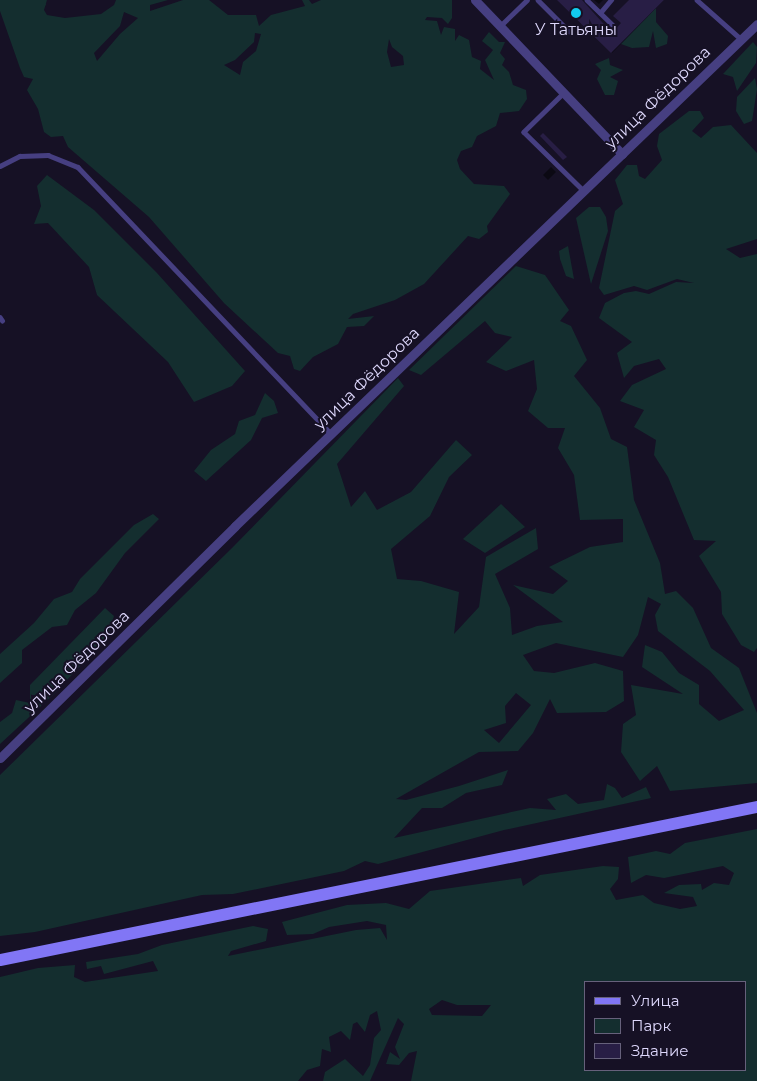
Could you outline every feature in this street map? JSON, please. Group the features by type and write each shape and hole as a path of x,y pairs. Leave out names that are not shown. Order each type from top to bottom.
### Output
{"main road":[{"path":"0,960 757,807"}],"street":[{"path":"475,0 622,154"},
{"name":"улица Фёдорова","path":"0,758 331,434 757,24"}],"lane":[{"path":"500,26 527,0"},
{"path":"538,0 569,31"},
{"path":"587,0 614,26"},
{"path":"600,13 612,0"},
{"path":"697,0 742,39"},
{"path":"564,93 524,132 584,191"},
{"path":"0,166 20,156 48,155 78,167 331,434"}],"green space":[{"path":"0,0 47,0 44,10 47,15 65,18 101,14 114,5 116,0 168,0 150,5 150,11 183,0 209,0 228,15 256,15 259,26 271,15 305,6 302,0 309,0 312,4 321,0 452,0 452,18 448,24 442,18 427,17 425,20 437,21 441,35 444,27 455,29 455,41 459,35 469,40 472,57 481,61 480,69 494,80 485,60 493,50 482,41 489,32 499,42 505,42 500,53 505,59 502,65 509,72 513,85 526,90 527,99 519,111 500,113 496,126 477,136 472,147 461,151 457,160 460,169 474,184 504,186 510,194 487,226 488,232 479,239 468,236 424,284 395,300 353,314 348,319 374,316 364,326 347,327 338,344 313,357 300,371 294,369 290,356 278,353 224,303 149,217 68,147 63,136 51,137 44,132 38,109 27,90 33,79 24,77 0,11","holes":["124,12 138,18 120,34 97,61 94,53 120,26","255,33 261,34 256,51 243,62 240,75 224,65 235,60 254,42","389,39 392,47 403,56 404,65 391,67 387,52"]},
{"path":"656,8 656,22 668,36 667,44 656,48 653,31 649,47 632,48 621,44"},
{"path":"753,42 757,47 756,63 737,91 733,77 723,74"},
{"path":"609,58 610,65 623,70 610,77 618,81 614,95 605,95 597,79 601,70 595,64"},
{"path":"755,78 757,89 752,121 744,124 736,111 737,97"},
{"path":"689,111 700,111 704,118 692,131 701,138 713,127 731,125 757,153 757,239 726,249 740,258 757,254 757,648 754,652 741,645 722,614 721,592 699,556 716,541 694,540 668,477 654,455 656,440 634,427 644,410 620,401 632,385 666,369 659,359 634,366 624,378 617,353 632,342 599,318 605,303 624,293 636,291 649,294 676,282 694,283 677,279 647,290 634,286 604,295 599,288 615,211 623,204 615,180 627,165 637,165 639,176 645,179 662,160 657,146 659,134"},
{"path":"47,175 94,210 157,273 245,371 232,386 194,402 168,362 97,295 89,267 48,223 34,224 41,206 37,186"},
{"path":"589,207 600,207 606,217 608,231 591,284 576,218"},
{"path":"568,246 574,279 566,276 560,259 559,251"},
{"path":"516,266 545,275 569,310 560,321 571,326 587,360 574,376 600,408 611,439 627,447 634,500 660,563 665,594 676,591 693,608 711,648 739,668 757,713 757,783 670,791 657,766 640,781 621,752 623,724 636,715 631,685 683,694 642,667 645,645 662,652 679,673 699,685 699,704 719,721 744,710 710,671 658,631 655,615 661,604 648,597 638,635 623,657 556,643 523,655 534,671 554,673 595,663 623,671 624,701 606,712 557,713 550,699 533,733 518,751 479,752 396,799 406,800 459,786 508,770 502,785 466,793 442,808 422,808 394,838 530,808 556,810 547,799 566,794 578,804 604,800 607,784 615,788 622,798 646,787 651,798 504,830 378,864 365,861 344,871 233,894 202,895 35,932 0,936 0,775 232,548 398,378 404,386 337,464 351,507 365,491 377,510 411,492 456,440 472,455 449,477 430,516 391,549 397,579 421,581 459,592 454,634 479,607 486,557 536,528 538,549 495,574 510,608 512,635 537,626 563,622 513,585 553,594 568,581 549,567 590,547 623,542 623,519 580,520 574,475 558,448 565,428 548,428 528,411 537,389 534,360 506,371 486,362 512,337 495,333 485,321 421,375 409,370","holes":["516,693 531,705 499,743 484,730 506,723 505,706"]},
{"path":"265,393 274,401 278,413 262,418 251,440 206,481 194,471 211,450 235,434 239,421 255,415"},
{"path":"501,504 525,527 485,553 463,539"},
{"path":"153,514 159,519 125,553 96,593 75,610 67,625 52,627 22,650 22,663 0,683 0,654 34,623 54,599 72,592 80,579 134,525"},
{"path":"105,608 114,616 108,636 53,695 0,744 0,722 12,713 16,700 30,703 30,685"},
{"path":"757,829 757,1081 411,1081 417,1051 409,1053 399,1065 386,1064 390,1052 400,1059 395,1047 404,1024 398,1018 370,1081 323,1081 325,1072 345,1059 363,1076 370,1065 374,1038 381,1030 377,1011 370,1015 365,1032 357,1022 353,1024 350,1040 341,1031 329,1037 331,1052 322,1049 320,1066 307,1070 298,1081 0,1081 0,977 38,968 75,965 74,977 85,982 158,971 153,961 104,974 101,966 87,969 86,962 138,954 162,945 253,926 268,929 266,941 231,951 228,956 356,930 380,928 387,940 386,925 367,921 329,927 313,934 287,935 282,922 347,905 386,903 409,909 430,891 521,878 523,886 540,875 603,866 619,867 618,879 610,889 616,900 643,895 654,903 680,909 697,906 693,897 664,893 679,885 701,884 702,890 714,883 729,885 734,873 723,866 664,878 646,875 631,883 628,857 656,851 670,854 685,843","holes":["442,1000 457,1005 491,1005 482,1016 432,1015 429,1009"]}],"building":[{"path":"557,0 582,0 612,33 621,23 613,16 629,0 664,0 611,53"},
{"path":"543,133 567,157 563,160 540,136"}],"place":[{"name":"У Татьяны","path":"576,13"}]}
